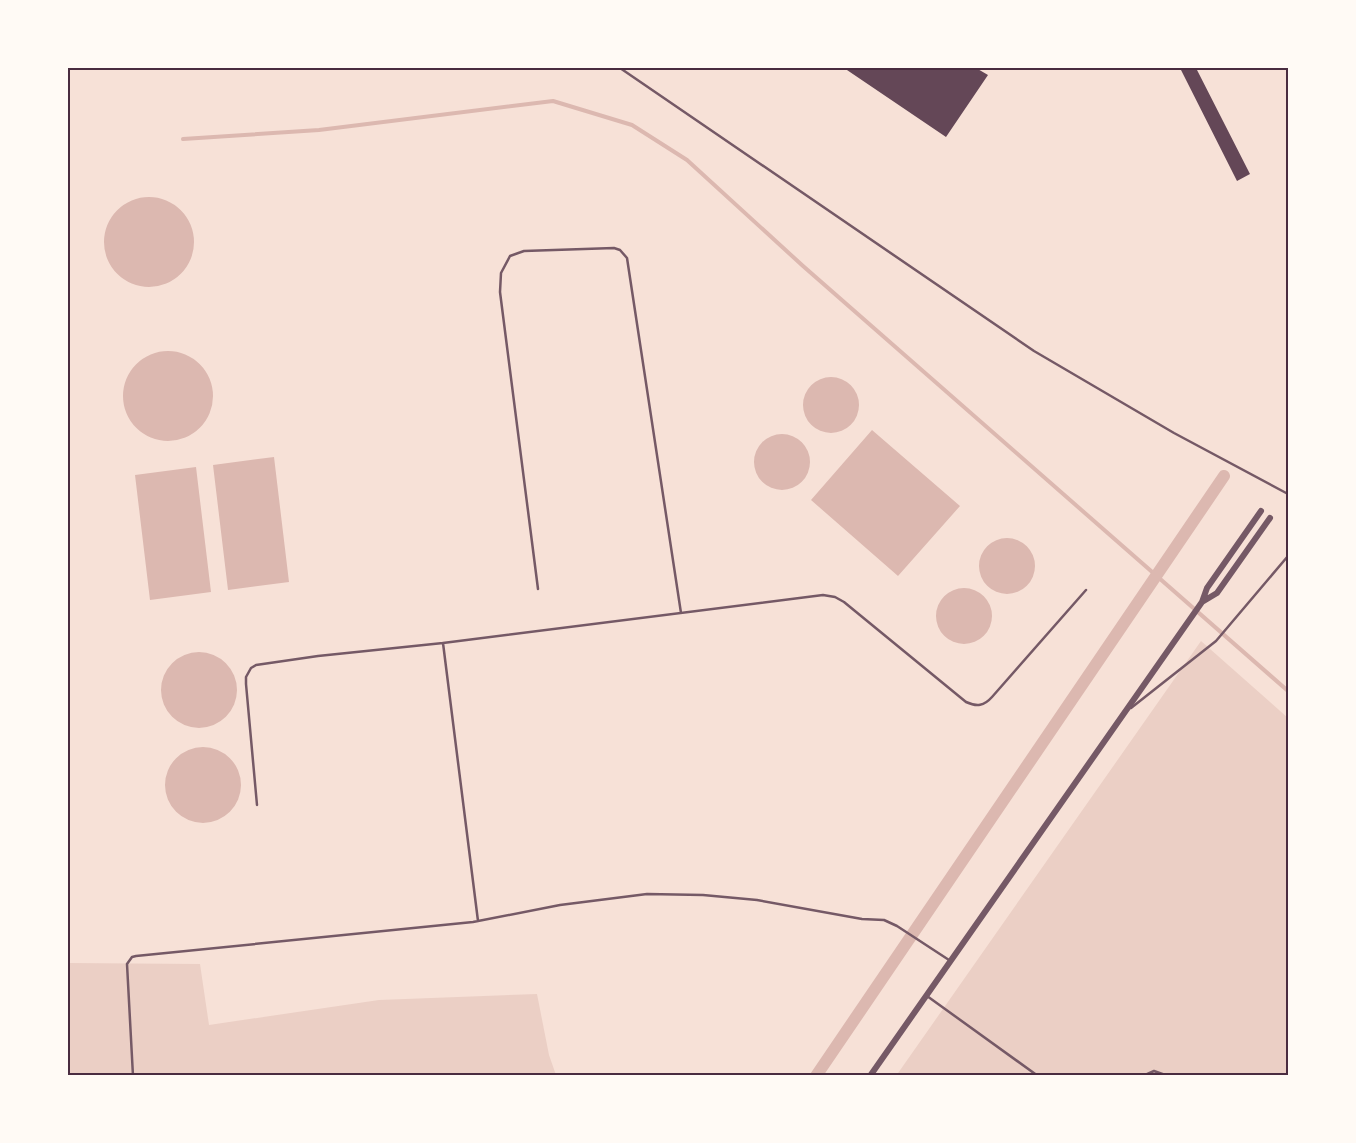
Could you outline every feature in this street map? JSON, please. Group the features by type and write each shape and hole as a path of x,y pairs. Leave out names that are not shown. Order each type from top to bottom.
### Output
{"street":[{"path":"870,1076 1202,602 1207,588 1261,511"},
{"path":"1202,602 1217,593 1270,518"}],"lane":[{"path":"620,68 1034,351 1174,433 1288,494"},
{"path":"538,589 500,292 501,273 510,256 524,250 614,248 620,250 627,258 681,613"},
{"path":"1124,713 1216,641 1288,556"},
{"path":"257,805 246,684 246,677 251,668 256,665 823,595 835,597 844,602 966,702 981,706 992,697 1086,590"},
{"path":"443,643 478,921"},
{"path":"133,1076 126,964 132,957 478,921 560,905 647,894 703,895 757,900 862,919 884,920 898,926 951,961"},
{"path":"926,996 1038,1076"},
{"path":"1143,1076 1154,1071 1168,1076"}],"shaded area":[{"path":"149,197 166,200 181,210 191,225 194,242 191,259 181,274 166,284 149,287 132,284 117,274 107,259 104,242 107,225 117,210 132,200"},
{"path":"168,351 185,354 200,364 210,379 213,396 210,413 200,428 185,438 168,441 151,438 136,428 126,413 123,396 126,379 136,364 151,354"},
{"path":"826,377 836,377 851,385 857,394 859,405 857,416 851,425 836,433 826,433 815,428 808,421 803,410 803,400 808,389 815,382"},
{"path":"872,430 960,506 898,576 811,500"},
{"path":"777,434 787,434 802,442 808,451 810,462 808,473 802,482 787,490 777,490 766,485 759,478 754,467 754,457 759,446 766,439"},
{"path":"274,457 289,582 228,590 213,465"},
{"path":"196,467 211,592 150,600 135,475"},
{"path":"1002,538 1012,538 1027,546 1033,555 1035,566 1033,577 1027,586 1012,594 1002,594 991,589 984,582 979,571 979,561 984,550 991,543"},
{"path":"959,588 969,588 984,596 990,605 992,616 990,627 984,636 969,644 959,644 948,639 941,632 936,621 936,611 941,600 948,593"},
{"path":"1201,641 1288,718 1288,1075 896,1076"},
{"path":"199,652 214,655 226,663 234,675 237,690 234,705 226,717 214,725 199,728 184,725 172,717 164,705 161,690 164,675 172,663 184,655"},
{"path":"203,747 218,750 230,758 238,770 241,785 238,800 230,812 218,820 203,823 188,820 176,812 168,800 165,785 168,770 176,758 188,750"},
{"path":"68,963 200,964 209,1025 379,1000 537,994 549,1055 556,1075 68,1075"}],"building":[{"path":"844,68 976,68 988,75 946,137"},
{"path":"1180,68 1196,68 1250,174 1237,181"}],"waterway":[{"path":"183,139 319,130 553,101 632,125 687,160 803,266 1288,691"},
{"path":"816,1076 1224,476"}]}
